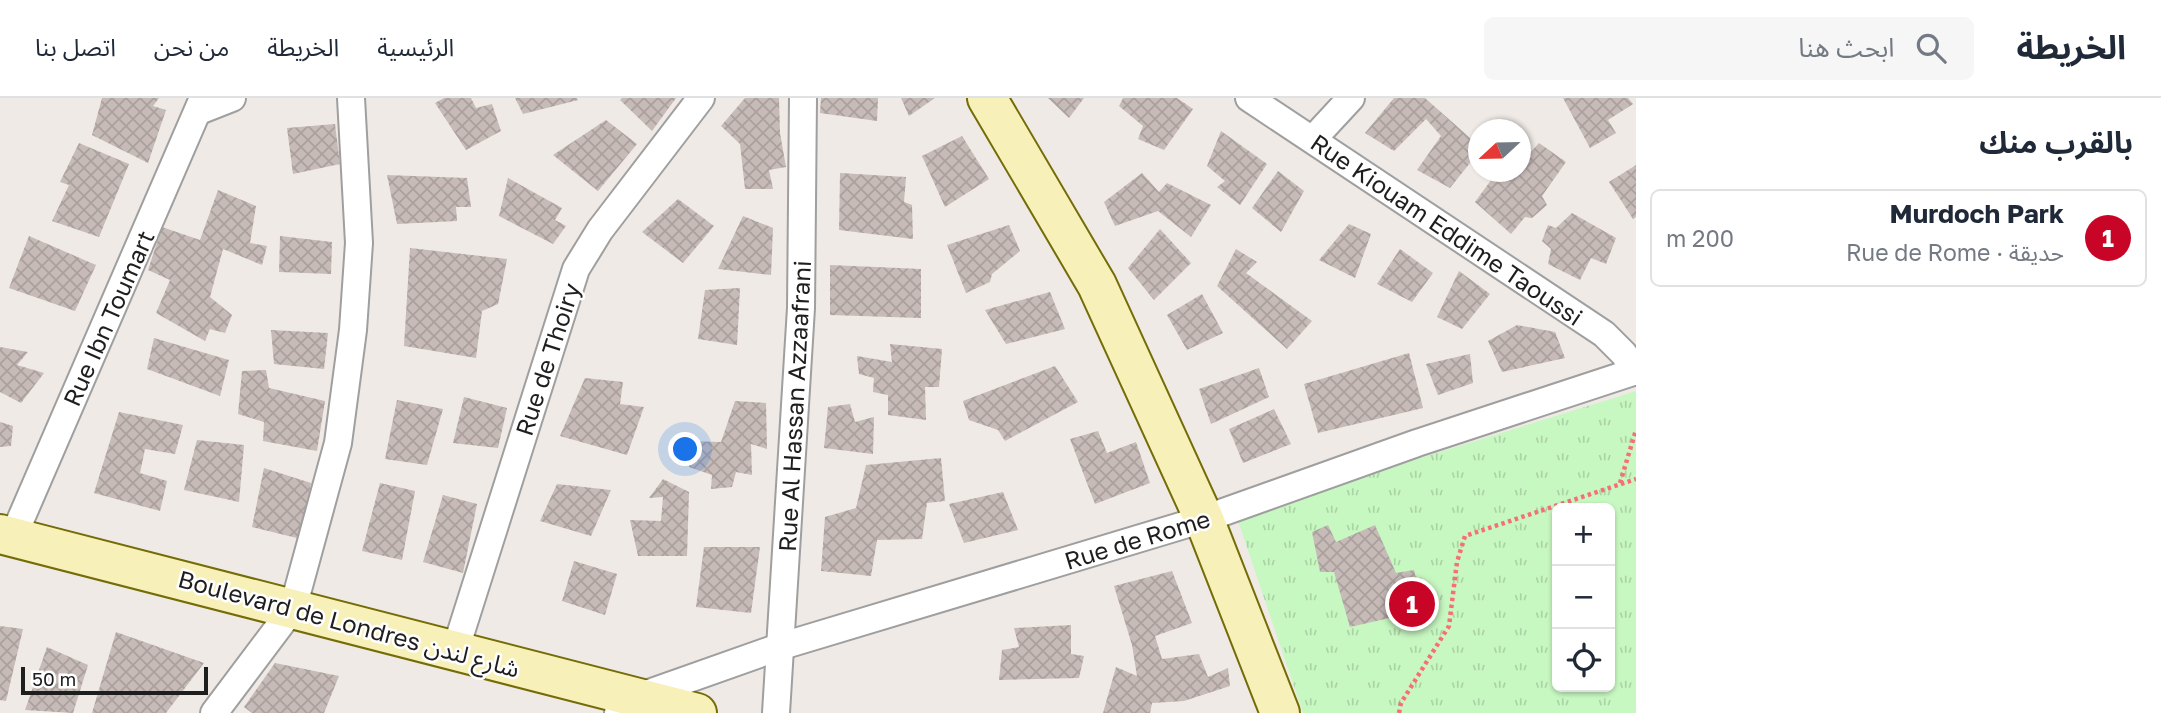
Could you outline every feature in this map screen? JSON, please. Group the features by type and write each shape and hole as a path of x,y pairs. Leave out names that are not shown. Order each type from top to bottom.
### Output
{"street":[{"path":"201,104 232,98"},
{"path":"214,713 293,608 338,443 346,396 359,243 351,98"},
{"name":"Rue de Thoiry","path":"455,651 576,269 600,230 701,98"},
{"name":"Rue Al Hassan Azzaafrani","path":"776,713 801,308 803,98"},
{"path":"987,98 1097,285 1204,519 1280,713"},
{"name":"Rue Kiouam Eddime Taoussi","path":"1249,98 1604,334 1624,354 1635,371"},
{"path":"1313,139 1351,98"},
{"name":"Rue Ibn Toumart","path":"6,536 201,104"},
{"name":"Rue de Rome","path":"627,705 782,646 1204,519 1417,443 1635,371"},
{"name":"Boulevard de Londres شارع لندن","path":"6,536 455,651 627,705 697,713"}],"path":[{"path":"1620,484 1636,430"},
{"path":"1399,713 1401,703 1449,626 1457,562 1465,536 1636,479"}],"green space":[{"path":"1636,391 1636,713 1303,713 1238,521 1417,459"}],"building":[{"path":"102,98 159,98 153,106 166,110 148,163 92,135"},
{"path":"444,98 471,98 476,108 492,104 501,131 466,150 435,103"},
{"path":"515,98 577,98 578,100 523,114"},
{"path":"676,98 652,131 620,100"},
{"path":"745,98 779,98 780,133 786,167 769,170 773,189 745,189 740,144 721,126"},
{"path":"821,98 878,98 877,121 820,113"},
{"path":"901,98 935,98 909,116"},
{"path":"1048,98 1084,98 1069,118"},
{"path":"1123,98 1177,98 1193,109 1164,150 1138,139 1143,126 1119,106"},
{"path":"1394,98 1425,98 1468,136 1468,166 1450,188 1417,170 1441,136 1426,119 1394,151 1365,133"},
{"path":"1563,98 1628,98 1633,104 1608,120 1616,133 1590,148"},
{"path":"606,120 637,144 598,191 553,155"},
{"path":"335,124 340,164 293,174 287,128"},
{"path":"1221,131 1267,164 1240,205 1217,187 1225,181 1207,166"},
{"path":"962,136 989,179 945,207 922,156"},
{"path":"79,143 129,164 99,237 52,221 69,185 60,182"},
{"path":"1539,143 1566,162 1542,196 1547,205 1532,218 1525,217 1511,234 1475,202 1490,182 1531,182 1531,152"},
{"path":"1636,165 1636,217 1633,219 1609,182"},
{"path":"1278,171 1304,191 1281,232 1252,208"},
{"path":"840,173 906,177 904,202 912,205 913,239 839,230"},
{"path":"1142,173 1159,192 1167,183 1211,205 1191,237 1158,211 1115,226 1104,202"},
{"path":"387,175 467,178 471,207 456,207 457,221 397,224"},
{"path":"508,178 562,208 555,220 566,226 553,244 499,216"},
{"path":"218,190 256,206 250,243 267,246 262,265 223,249 210,297 232,315 225,333 210,329 205,341 156,313 170,280 148,270 162,227 200,240"},
{"path":"678,199 714,226 683,263 642,232"},
{"path":"1572,213 1616,238 1606,264 1591,258 1580,280 1548,264 1551,249 1542,241 1548,225 1556,228"},
{"path":"743,216 773,228 771,275 718,269"},
{"path":"1349,224 1371,234 1355,278 1319,260"},
{"path":"1009,225 1020,251 992,274 990,282 966,293 947,245"},
{"path":"1160,229 1191,263 1154,300 1128,268"},
{"path":"29,236 96,265 75,311 9,288"},
{"path":"280,236 332,242 331,274 279,272"},
{"path":"410,248 507,259 498,304 482,311 476,358 404,346"},
{"path":"1236,249 1257,262 1246,273 1312,321 1287,349 1217,286"},
{"path":"1400,249 1433,273 1412,302 1377,284"},
{"path":"830,265 921,269 921,318 830,315"},
{"path":"1459,271 1490,294 1462,329 1437,317"},
{"path":"740,288 737,345 698,339 705,290"},
{"path":"1050,292 1065,329 1006,344 985,310"},
{"path":"1202,294 1223,333 1187,350 1167,315"},
{"path":"1517,325 1555,332 1565,358 1502,372 1488,341"},
{"path":"271,330 328,333 324,369 274,364"},
{"path":"154,338 229,360 220,396 147,369"},
{"path":"890,344 942,349 939,387 925,387 926,420 888,415 888,395 873,392 874,378 859,374 857,356 892,362"},
{"path":"0,347 28,352 17,365 44,373 21,403 0,392"},
{"path":"1409,353 1423,408 1318,433 1304,384"},
{"path":"1470,354 1473,383 1438,395 1426,364"},
{"path":"1055,366 1078,402 1005,441 998,430 969,420 963,401"},
{"path":"1259,368 1269,397 1211,424 1199,389"},
{"path":"266,370 269,388 325,401 317,451 263,441 264,422 238,414 242,371"},
{"path":"585,378 623,382 620,404 644,407 627,455 560,436"},
{"path":"464,397 507,408 498,448 453,443"},
{"path":"397,400 443,409 427,465 385,459"},
{"path":"735,401 766,403 767,449 751,444 752,475 736,472 732,487 711,489 712,475 689,467 689,441 721,442"},
{"path":"850,404 855,422 874,417 873,454 824,448 828,407"},
{"path":"1274,409 1291,444 1243,463 1229,429"},
{"path":"119,412 183,425 175,454 145,449 140,473 167,481 160,511 94,493"},
{"path":"0,422 13,426 11,446 0,447"},
{"path":"1098,431 1107,453 1136,442 1150,483 1095,504 1070,439"},
{"path":"197,440 244,445 239,502 184,490"},
{"path":"941,458 945,501 927,503 922,539 877,540 871,576 821,571 825,517 856,508 866,465"},
{"path":"264,468 311,483 301,539 252,527"},
{"path":"663,479 689,492 687,556 638,556 630,520 661,521 663,497 649,498"},
{"path":"380,483 415,491 402,560 362,551"},
{"path":"557,484 611,490 591,536 540,521"},
{"path":"1003,492 1018,530 964,543 949,504"},
{"path":"443,495 477,504 463,573 423,562"},
{"path":"1328,525 1336,542 1375,525 1396,573 1414,570 1419,592 1406,598 1416,612 1350,627 1334,572 1320,572 1312,532"},
{"path":"704,547 760,547 751,613 696,607"},
{"path":"574,561 617,574 605,615 562,601"},
{"path":"1172,571 1192,623 1155,636 1162,659 1199,654 1208,677 1228,668 1230,686 1184,701 1152,703 1150,713 1103,713 1116,667 1137,676 1132,645 1114,586"},
{"path":"1071,625 1071,654 1084,656 1079,678 999,680 1002,650 1019,647 1014,628"},
{"path":"0,626 23,629 6,701 0,700"},
{"path":"116,632 204,663 166,713 92,713"},
{"path":"47,647 88,665 73,713 25,710"},
{"path":"275,663 339,676 324,713 252,713 244,707"}],"place":[{"name":"Murdoch Park","path":"1412,604"}]}
